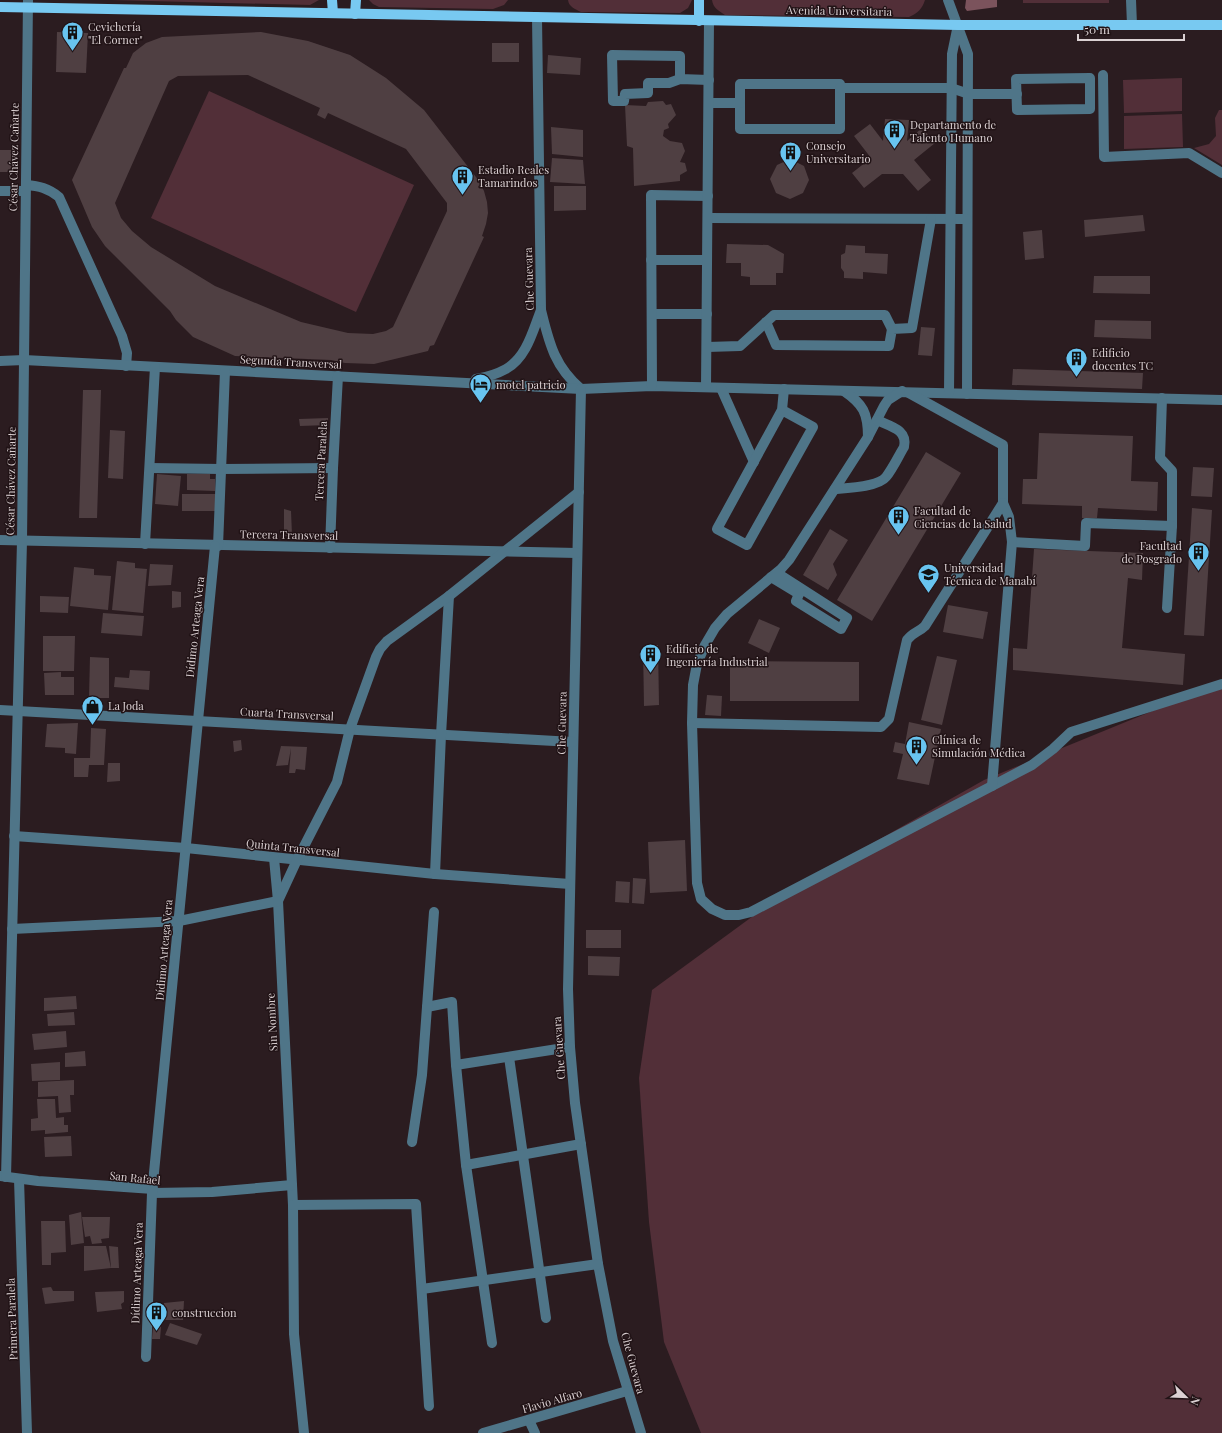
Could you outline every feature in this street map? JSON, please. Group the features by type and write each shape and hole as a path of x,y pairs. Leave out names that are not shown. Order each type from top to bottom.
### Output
{"main road":[{"path":"332,0 332,13"},
{"path":"355,14 356,0"},
{"path":"699,0 699,21"},
{"name":"Avenida Universitaria","path":"0,7 28,3 355,14 699,21 958,25 1222,25"}],"street":[{"path":"948,0 968,54 967,394"},
{"path":"1131,0 1132,25"},
{"name":"César Chávez Cañarte","path":"3,1177 12,929 22,541 28,3"},
{"name":"Che Guevara","path":"537,17 541,310 549,344 555,357 571,380 581,389 568,989 570,1047 581,1144 598,1264 613,1341 641,1433"},
{"path":"706,388 709,21"},
{"path":"948,393 952,54 958,25"},
{"path":"680,79 680,56 612,55 613,101 624,101 625,94 648,94 648,83 669,83 680,79 709,80"},
{"path":"1103,75 1104,157 1189,154 1222,173"},
{"path":"1090,78 1090,109 1017,110 1017,94 1016,79 1090,78"},
{"path":"740,84 840,84 840,129 740,129 740,103 740,84"},
{"path":"840,88 952,88 969,94 1017,94"},
{"path":"709,103 740,103"},
{"path":"0,191 43,187 52,191 59,197 122,336 127,354 126,366"},
{"path":"652,386 651,195 708,196"},
{"path":"708,218 968,219"},
{"path":"892,329 912,328 931,219"},
{"path":"651,260 707,260"},
{"path":"466,382 495,374 508,368 521,355 527,345 541,310"},
{"path":"652,314 707,314"},
{"path":"707,347 740,346 766,322 774,315 885,315 892,329 889,346 776,345 766,322"},
{"name":"Segunda Transversal","path":"0,361 24,360 581,389"},
{"path":"145,544 154,367"},
{"name":"Dídimo Arteaga Vera","path":"146,1357 153,1191 216,546 225,371"},
{"name":"Tercera Paralela","path":"330,548 338,376"},
{"path":"581,389 652,386 1222,400"},
{"path":"721,388 754,462"},
{"path":"782,410 813,427 747,545 717,529 782,410 784,389"},
{"path":"844,391 854,398 864,410 868,424 868,436"},
{"path":"905,392 888,400 868,436 789,560 774,575 727,614 715,628 705,645 697,664 693,686 692,723 697,883 702,899 712,909 725,915 739,915 751,912 1032,765 1072,732 1222,684"},
{"path":"905,392 1003,445 1003,503 1009,517 1012,542 992,786"},
{"path":"1162,398 1160,458 1172,471 1172,526 1167,608"},
{"path":"835,489 879,482 885,478 893,466 904,447 904,436 901,432 876,420"},
{"path":"150,468 333,468"},
{"path":"12,929 179,921 278,901 337,782 350,729 380,649 387,641 506,552 579,492"},
{"path":"692,723 881,727 889,719 907,640 911,635 922,630 925,626 1003,503"},
{"path":"1012,542 1085,546 1086,523 1172,526"},
{"name":"Tercera Transversal","path":"0,540 577,553"},
{"path":"774,575 847,618 841,628 796,601 799,594 774,575"},
{"path":"435,874 449,596"},
{"name":"Cuarta Transversal","path":"0,710 573,742"},
{"name":"Quinta Transversal","path":"14,836 186,848 435,874 570,884"},
{"name":"Sin Nombre","path":"274,858 278,901 293,1206 294,1334 304,1433"},
{"path":"412,1142 422,1075 434,912"},
{"path":"427,1007 452,1002 456,1065 466,1165 492,1343"},
{"path":"456,1065 570,1047"},
{"path":"509,1057 546,1318"},
{"path":"466,1165 581,1144"},
{"name":"San Rafael","path":"3,1177 19,1180 153,1191 212,1192 292,1185"},
{"name":"Primera Paralela","path":"19,1180 27,1433"},
{"path":"293,1206 416,1204 429,1406"},
{"path":"422,1289 598,1264"},
{"name":"Flavio Alfaro","path":"483,1433 627,1391"},
{"path":"529,1420 535,1433"}],"shaded area":[{"path":"111,0 319,0 310,5"},
{"path":"369,0 508,0 504,5 493,9 379,7"},
{"path":"568,0 692,0 688,8 680,13 581,12 571,6"},
{"path":"712,0 925,0 919,10 909,17 725,15 715,7"},
{"path":"966,0 997,0 997,7 967,11 965,8"},
{"path":"1023,0 1109,0 1109,3 1023,3"},
{"path":"1182,78 1182,111 1124,113 1123,80"},
{"path":"209,91 414,185 356,312 151,218"},
{"path":"1219,110 1222,110 1222,165 1194,148 1209,144 1216,136 1215,118"},
{"path":"1182,114 1183,147 1124,149 1124,116"},
{"path":"1222,683 1222,1433 701,1433 664,1342 649,1222 639,1078 652,990 783,894 984,780"}],"building":[{"name":"Cevichería \"El Corner\"","path":"57,32 88,33 86,73 56,72"},
{"name":"Estadio Reales Tamarindos","path":"261,32 308,41 350,55 386,78 424,110 479,181 484,191 488,213 482,236 484,237 434,345 430,346 428,351 374,364 345,363 331,360 235,356 193,337 176,320 170,311 105,246 92,227 72,180 124,68 126,68 133,53 146,43 162,37","holes":["248,75 320,108 317,115 325,119 328,113 406,149 447,203 447,211 393,327 386,331 373,334 348,333 301,322 215,286 151,247 132,231 121,218 115,203 169,81 178,76"]},
{"path":"492,43 519,43 519,62 492,62"},
{"path":"548,55 581,58 580,75 547,73"},
{"path":"663,101 666,105 671,104 676,115 668,124 669,128 664,130 663,136 670,141 682,143 685,151 680,162 685,163 687,171 680,175 680,181 634,186 633,148 627,146 625,105 646,106 648,102"},
{"name":"Departamento de Talento Humano","path":"885,119 909,120 907,141 922,128 935,143 914,160 931,180 918,191 903,174 882,174 864,188 852,173 871,158 854,136 870,124 883,141"},
{"path":"551,127 583,130 583,157 552,154"},
{"path":"0,150 14,150 15,166 7,172 0,172"},
{"path":"552,158 583,160 585,184 550,182"},
{"name":"Consejo Universitario","path":"790,159 804,166 809,180 803,193 790,199 776,193 770,179 777,165"},
{"path":"554,186 586,186 586,210 554,211"},
{"path":"1143,215 1145,231 1085,237 1084,220"},
{"path":"1042,230 1044,258 1025,260 1023,232"},
{"path":"727,244 768,245 784,254 783,273 776,273 776,285 750,285 750,277 741,276 741,263 726,263"},
{"path":"846,245 865,246 865,253 888,254 887,274 863,272 863,279 844,278 844,272 841,268 841,255 845,253"},
{"path":"1094,276 1150,276 1150,294 1093,293"},
{"path":"1095,320 1151,321 1151,339 1094,337"},
{"path":"921,327 935,328 932,356 918,355"},
{"name":"Edificio docentes TC","path":"1013,369 1143,373 1142,389 1012,385"},
{"path":"83,390 101,390 97,518 79,518"},
{"path":"328,418 328,425 300,426 299,419"},
{"path":"110,430 125,431 123,479 108,478"},
{"path":"1039,433 1133,436 1131,481 1158,482 1157,511 1098,508 1097,518 1082,518 1082,506 1022,504 1023,479 1037,479"},
{"name":"Facultad de Ciencias de la Salud","path":"926,452 961,473 872,621 837,600"},
{"path":"1193,467 1214,468 1212,497 1191,496"},
{"path":"157,474 181,476 178,506 155,504"},
{"path":"187,474 210,474 210,479 215,479 215,491 187,490"},
{"path":"182,494 216,494 216,511 182,511"},
{"name":"Facultad de Posgrado","path":"1192,508 1212,510 1204,636 1184,635"},
{"path":"284,509 291,511 292,535 284,536"},
{"path":"830,529 848,540 833,564 837,575 828,590 803,575"},
{"path":"1034,549 1143,553 1142,580 1128,578 1122,648 1185,654 1183,685 1013,670 1013,648 1027,649"},
{"path":"117,561 135,563 135,568 147,569 143,613 112,610"},
{"path":"150,564 173,565 171,585 148,586"},
{"path":"74,567 94,569 94,575 111,576 108,610 70,606"},
{"path":"172,591 181,592 181,607 172,608"},
{"path":"40,596 69,597 68,613 40,612"},
{"path":"948,605 988,612 983,639 943,632"},
{"path":"103,613 144,616 142,636 101,633"},
{"path":"759,619 780,628 769,653 748,643"},
{"path":"43,636 75,636 74,671 43,671"},
{"name":"Edificio de Ingeniería Industrial","path":"658,645 659,705 644,706 643,646"},
{"path":"937,656 957,660 942,725 921,720"},
{"path":"90,657 109,658 109,698 89,698"},
{"path":"730,661 859,662 859,701 730,701"},
{"path":"130,670 150,671 149,690 114,687 115,677 129,678"},
{"path":"61,672 61,677 74,677 74,695 45,695 44,673"},
{"path":"707,695 722,696 721,716 705,715"},
{"name":"Clínica de Simulación Médica","path":"909,722 941,729 929,785 897,779 903,754 893,752 895,742 905,744"},
{"path":"78,723 76,754 65,753 65,748 45,747 47,724"},
{"path":"91,728 106,729 104,765 89,765 88,777 74,777 74,758 90,758"},
{"path":"241,740 242,750 234,752 233,741"},
{"path":"281,746 307,747 305,770 296,769 295,773 289,773 291,748 288,765 276,766"},
{"path":"108,763 120,763 120,781 107,782"},
{"path":"685,840 687,891 650,893 648,842"},
{"path":"633,878 646,879 644,904 632,903"},
{"path":"616,881 630,882 629,903 615,902"},
{"path":"586,930 621,930 621,948 586,948"},
{"path":"588,956 620,957 619,976 588,975"},
{"path":"76,996 77,1009 44,1011 44,998"},
{"path":"74,1012 75,1025 48,1026 47,1014"},
{"path":"66,1031 67,1047 34,1050 32,1034"},
{"path":"85,1051 86,1066 65,1067 65,1053"},
{"path":"60,1062 60,1080 32,1081 31,1064"},
{"path":"74,1080 74,1095 70,1095 71,1112 59,1113 58,1096 38,1097 38,1082"},
{"path":"37,1099 55,1099 56,1118 64,1117 64,1125 68,1125 68,1132 45,1134 45,1130 31,1131 31,1119 38,1118"},
{"path":"71,1136 72,1156 45,1157 44,1137"},
{"path":"81,1212 84,1243 71,1245 69,1215"},
{"path":"82,1217 110,1217 109,1238 101,1239 102,1243 92,1244 90,1236 85,1237"},
{"path":"41,1221 65,1221 66,1252 51,1253 51,1265 42,1265"},
{"path":"84,1246 106,1246 111,1268 84,1271"},
{"path":"109,1246 118,1247 119,1268 111,1268"},
{"path":"51,1287 53,1291 74,1291 74,1301 45,1304 42,1288"},
{"path":"124,1291 124,1302 121,1304 122,1309 97,1312 95,1292"},
{"path":"184,1301 183,1320 161,1320 164,1303"},
{"path":"170,1323 202,1334 197,1345 165,1335"},
{"name":"construccion","path":"153,1326 161,1327 160,1339 152,1339"}],"place":[{"name":"Cevichería \"El Corner\"","path":"72,52"},
{"name":"Departamento de Talento Humano","path":"895,150"},
{"name":"Consejo Universitario","path":"790,172"},
{"name":"Estadio Reales Tamarindos","path":"463,196"},
{"name":"Edificio docentes TC","path":"1077,378"},
{"name":"motel patricio","path":"481,404"},
{"name":"Facultad de Ciencias de la Salud","path":"899,536"},
{"name":"Facultad de Posgrado","path":"1198,572"},
{"name":"Universidad Técnica de Manabí","path":"928,594"},
{"name":"Edificio de Ingeniería Industrial","path":"651,674"},
{"name":"La Joda","path":"93,726"},
{"name":"Clínica de Simulación Médica","path":"917,766"},
{"name":"construccion","path":"157,1332"}]}
